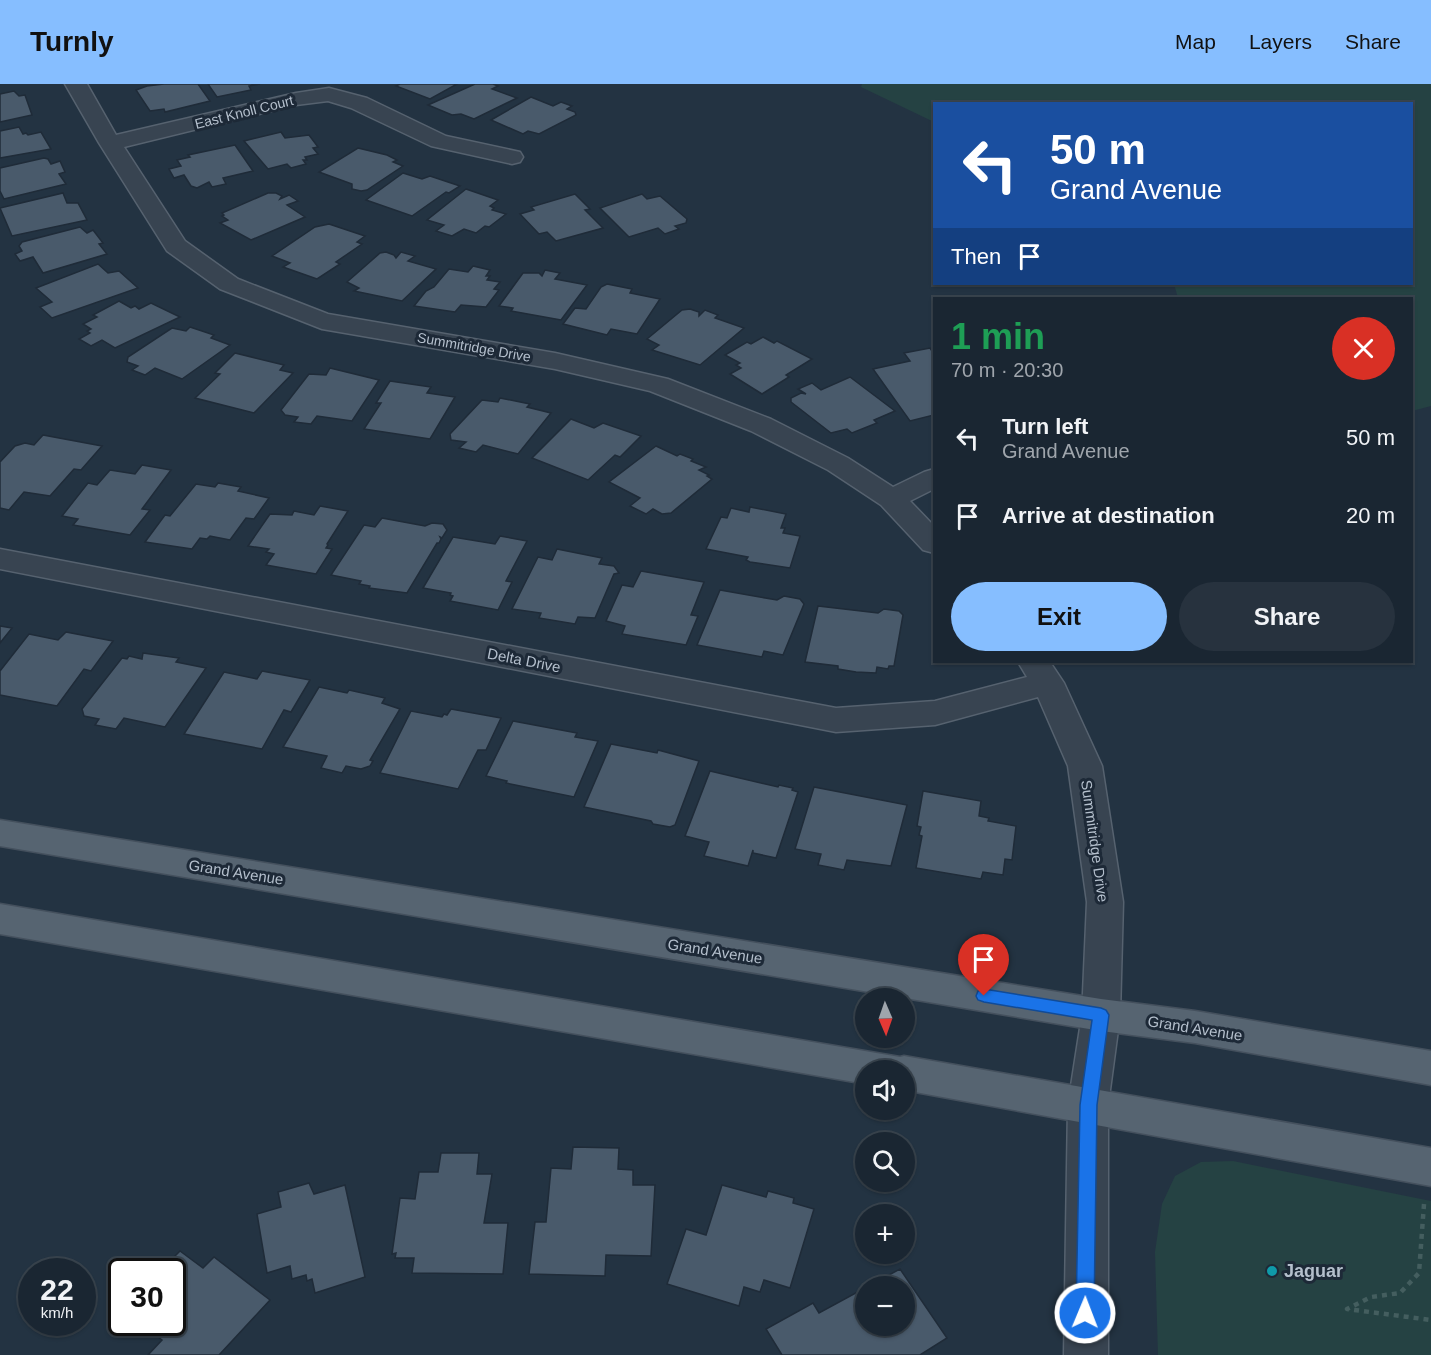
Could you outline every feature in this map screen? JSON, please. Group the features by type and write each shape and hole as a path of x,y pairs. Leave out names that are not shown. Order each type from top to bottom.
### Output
{"main road":[{"name":"Grand Avenue","path":"0,833 1101,1015 1195,1027 1431,1068"},
{"path":"0,919 855,1065"},
{"path":"915,1075 1431,1167"}],"street":[{"name":"Summitridge Drive","path":"76,84 110,143 176,246 229,284 322,321 555,361 659,385 761,425 838,464 891,499 933,542"},
{"name":"East Knoll Court","path":"110,143 296,99 329,94 359,103 439,141 512,157"},
{"path":"891,499 933,478"},
{"name":"Delta Drive","path":"0,559 836,720 934,713 1041,672"},
{"name":"Summitridge Drive","path":"1041,672 1085,766 1105,902 1101,1015 1088,1105 1086,1355"}],"path":[{"path":"1431,1203 1424,1204 1419,1273 1400,1293 1371,1298 1347,1309 1431,1320"}],"green space":[{"path":"862,84 1431,84 1431,406 1413,411 1413,297 1178,297 1174,285 1413,285 1413,102 933,102 933,122 861,87"},
{"path":"1233,1161 1431,1201 1431,1355 1158,1355 1155,1252 1162,1204 1175,1176 1201,1162"}],"building":[{"path":"164,84 198,84 210,101 165,112 164,109 150,111 136,90"},
{"path":"208,84 260,84 249,86 251,90 217,97"},
{"path":"400,84 457,84 430,99 396,86"},
{"path":"475,84 493,84 498,86 492,89 517,98 474,119 461,114 452,115 428,105"},
{"path":"14,91 19,96 25,95 32,115 0,122 0,94"},
{"path":"531,97 553,106 561,102 572,106 567,109 575,112 576,115 539,134 528,131 523,134 491,120"},
{"path":"19,127 23,134 41,132 51,149 0,158 0,131"},
{"path":"281,132 285,138 309,135 318,147 313,148 318,154 305,157 307,160 303,160 306,164 291,168 287,164 268,169 244,141"},
{"path":"235,145 253,171 223,178 226,184 212,187 209,182 197,188 191,186 184,175 174,178 169,169 181,166 177,160 190,157 188,155"},
{"path":"358,148 387,155 397,160 393,162 403,166 367,190 361,191 352,189 352,184 319,172"},
{"path":"48,159 51,164 60,161 65,172 59,174 66,184 4,199 0,191 0,168"},
{"path":"403,173 422,179 430,176 460,186 449,193 446,192 412,216 366,200"},
{"path":"466,189 498,200 490,206 494,208 492,210 506,214 489,227 485,226 476,233 464,229 452,236 436,231 444,225 427,220"},
{"path":"63,193 67,203 78,203 87,220 12,236 0,208"},
{"path":"268,193 282,196 280,199 289,195 298,201 287,205 305,217 251,240 220,223 228,220 222,216 224,215 222,213"},
{"path":"575,194 590,209 585,210 603,228 556,241 547,232 539,234 520,214 534,210 531,207"},
{"path":"642,194 647,199 660,196 687,219 686,223 675,226 679,229 665,234 658,228 629,237 600,208"},
{"path":"329,224 365,236 357,242 362,244 336,262 340,264 317,279 283,267 290,263 272,256 315,227"},
{"path":"80,227 87,233 93,230 103,243 99,244 107,254 43,273 33,257 20,261 15,254 22,251 19,246 22,242"},
{"path":"386,252 396,258 401,252 415,256 408,261 436,269 402,301 354,291 359,288 347,282 380,253"},
{"path":"98,264 108,273 119,271 138,288 52,318 40,307 52,302 36,288"},
{"path":"473,266 490,270 486,276 490,276 487,280 500,282 494,289 499,290 486,307 461,305 455,312 414,306 449,269 468,272"},
{"path":"545,270 560,273 555,279 587,285 561,320 511,311 513,308 499,306 523,273 539,273 542,276"},
{"path":"607,284 632,289 630,293 660,299 637,334 611,329 607,335 563,324 575,308 586,309 601,287"},
{"path":"119,301 131,308 135,306 139,309 151,303 180,317 115,348 102,340 91,346 79,339 90,333 87,331 91,329 83,324 97,317 93,315"},
{"path":"690,309 699,312 699,316 705,310 718,315 715,318 744,328 700,365 652,350 659,345 647,339 682,310"},
{"path":"190,327 214,335 211,338 230,345 182,379 155,368 145,375 132,370 138,366 127,362 128,357 172,328 186,331"},
{"path":"763,337 774,343 777,341 812,359 786,375 789,377 762,394 730,374 741,368 736,365 740,363 725,355 747,342 751,344"},
{"path":"930,348 933,352 933,415 910,421 873,369 910,361 904,353"},
{"path":"235,353 284,365 280,370 293,373 254,413 195,398 220,374 215,373"},
{"path":"330,368 379,380 352,421 317,416 311,424 294,422 298,417 285,415 281,410 309,374 326,375"},
{"path":"850,377 895,411 874,420 877,423 852,433 847,429 831,433 791,402 791,398 801,393 806,394 798,389 812,383 821,390"},
{"path":"390,381 431,387 427,393 455,397 430,439 364,429 381,403 376,403"},
{"path":"500,398 530,404 527,407 551,413 518,454 483,445 476,452 459,448 466,442 451,440 450,434 482,400 498,402"},
{"path":"571,419 594,428 603,423 641,436 620,457 615,455 588,480 532,458"},
{"path":"43,435 102,446 81,470 74,469 50,496 24,492 9,510 0,508 0,462 15,446 25,443 34,445"},
{"path":"656,446 677,456 680,454 693,459 691,461 706,467 699,470 712,479 671,513 662,514 653,509 646,514 630,506 640,498 609,482"},
{"path":"142,465 171,470 142,509 150,510 130,535 73,525 78,519 62,516 88,483 97,485 110,470 135,474"},
{"path":"218,483 241,487 238,491 269,498 254,519 246,518 230,540 210,536 207,539 200,538 192,549 145,542 165,515 170,516 196,484 215,487"},
{"path":"320,506 348,511 327,544 326,548 332,549 316,574 266,565 274,554 266,552 269,549 248,546 270,514 292,515 294,511 314,515"},
{"path":"750,507 786,514 781,528 785,528 783,533 800,536 790,568 750,562 746,560 748,557 706,549 721,517 727,518 731,508 749,512"},
{"path":"382,518 425,526 432,523 443,524 447,530 442,538 440,537 439,543 407,593 369,588 370,586 359,584 361,581 331,575 364,525 375,527"},
{"path":"500,536 527,541 506,581 512,582 498,610 450,601 453,596 450,595 451,593 423,588 453,537 495,544"},
{"path":"557,549 602,558 599,564 614,566 619,573 614,574 595,618 578,617 575,624 539,618 541,613 512,609 538,557 552,560"},
{"path":"641,571 704,582 691,615 698,616 686,645 622,634 625,626 606,621 622,585 633,587"},
{"path":"720,590 777,600 784,596 800,599 804,604 783,655 764,651 762,657 697,645"},
{"path":"818,606 878,613 884,609 899,611 903,615 894,666 889,666 888,669 877,667 876,673 856,672 838,669 838,666 805,662"},
{"path":"0,626 12,628 0,643"},
{"path":"66,632 113,641 91,671 84,669 57,706 0,695 0,671 29,634 58,640"},
{"path":"143,653 179,658 176,662 206,668 165,727 124,718 116,729 95,725 99,719 84,716 82,709 122,658 127,659 129,656 142,659"},
{"path":"262,671 310,680 291,712 284,710 262,749 184,734 224,672 257,679"},
{"path":"319,687 347,693 349,690 385,698 382,703 400,709 370,760 373,761 370,766 361,769 346,766 342,773 321,768 327,756 283,747"},
{"path":"451,709 501,718 486,750 478,750 458,789 380,773 411,711 442,717 444,714 447,715"},
{"path":"513,721 577,733 575,737 598,741 574,797 506,783 507,781 486,776"},
{"path":"611,744 657,753 658,750 699,761 675,825 670,827 653,824 651,821 584,807"},
{"path":"710,771 778,787 779,785 793,788 792,790 798,792 776,858 753,853 753,850 748,866 704,856 709,842 685,836"},
{"path":"814,787 907,805 891,866 847,860 844,870 818,865 821,854 795,849"},
{"path":"923,791 981,801 979,816 989,818 988,821 1016,826 1012,860 1005,859 1003,875 983,872 981,879 916,868 922,836 919,835 921,827 917,826"},
{"path":"573,1147 619,1148 618,1169 633,1170 633,1185 655,1185 651,1256 606,1255 605,1276 529,1274 535,1222 546,1222 551,1168 571,1169"},
{"path":"441,1153 479,1153 477,1174 492,1174 484,1223 508,1223 503,1274 412,1273 414,1258 395,1258 396,1253 392,1254 400,1198 415,1199 419,1172 438,1172"},
{"path":"309,1183 314,1194 345,1185 365,1277 315,1293 312,1279 307,1281 306,1275 292,1279 290,1266 267,1273 257,1214 281,1207 278,1192"},
{"path":"722,1185 766,1197 768,1191 794,1198 793,1203 814,1209 790,1288 764,1280 760,1292 744,1287 739,1306 667,1284 686,1229 706,1235"},
{"path":"180,1251 203,1268 214,1257 270,1300 219,1355 148,1355 162,1340 157,1336 186,1336 186,1258 173,1258"},
{"path":"900,1269 905,1276 887,1276"},
{"path":"915,1291 947,1338 920,1355 782,1355 766,1329 813,1303 819,1313 855,1293 855,1336 915,1336"}],"place":[{"name":"Jaguar","path":"1272,1271"}],"route":[{"path":"984,996 1101,1015 1088,1105 1085,1313"}]}
